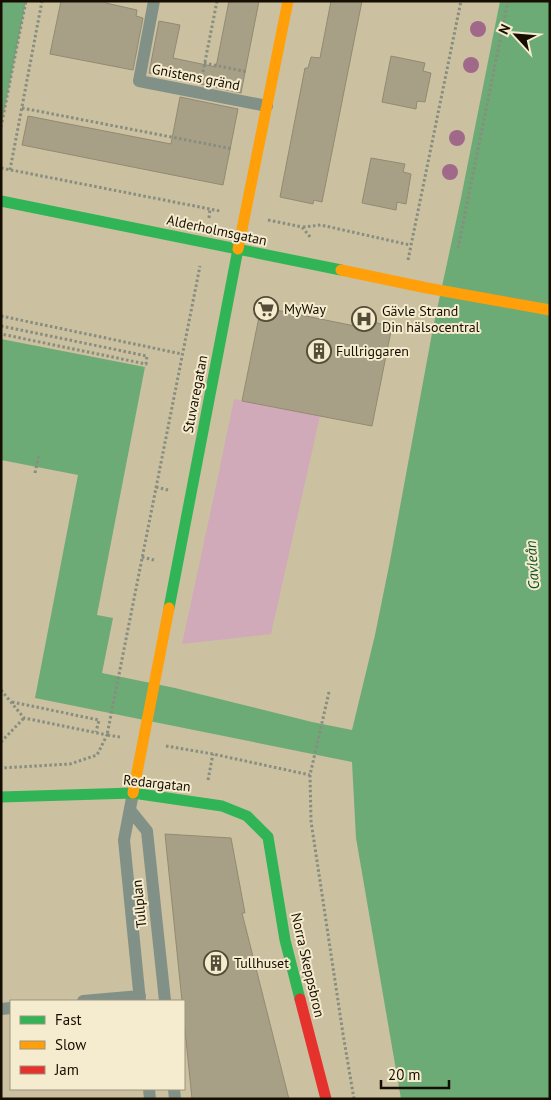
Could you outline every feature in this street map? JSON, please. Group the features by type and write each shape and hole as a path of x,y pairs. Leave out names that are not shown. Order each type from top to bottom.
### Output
{"street":[{"name":"Stuvaregatan","path":"133,792 288,1"},
{"name":"Alderholmsgatan","path":"1,201 428,288 550,310"},
{"name":"Redargatan","path":"1,798 133,792 222,806 247,816 268,837"},
{"name":"Norra Skeppsbron","path":"268,837 285,940 326,1099"}],"lane":[{"name":"Gnistens gränd","path":"154,1 139,81 267,106"},
{"path":"112,1000 140,999 124,840 133,792"},
{"name":"Tullplan","path":"130,810 147,831 165,1000"}],"path":[{"path":"1,127 26,1"},
{"path":"10,170 42,1"},
{"path":"199,93 217,1"},
{"path":"415,262 408,260 410,245 461,1"},
{"path":"458,248 508,1"},
{"path":"204,63 250,72"},
{"path":"22,108 234,149"},
{"path":"1,168 302,227 321,225 410,245"},
{"path":"1,768 70,764 97,754 107,734 210,209"},
{"path":"302,227 315,243"},
{"path":"1,316 182,354"},
{"path":"1,326 147,356 146,364 1,334"},
{"path":"36,473 39,454"},
{"path":"1,690 24,718 107,734 144,736 213,754 310,775"},
{"path":"329,692 310,775 311,821 355,1099"},
{"path":"11,702 99,720 96,732"},
{"path":"1,742 24,718"}],"shaded area":[{"path":"234,399 320,416 271,634 182,644 215,491"}],"water":[{"path":"1,1 26,1 1,127"},
{"name":"Gavleån","path":"500,1 550,1 550,1099 401,1099 356,838 352,762 35,698 78,475 1,460 1,339 145,367 97,615 113,618 102,673 175,688 352,730 375,635 433,328"}],"building":[{"path":"61,1 107,1 106,3 137,10 136,16 143,18 133,70 50,54"},
{"path":"229,1 259,1 241,93 149,73 159,21 180,25 173,58 216,67"},
{"path":"331,1 362,1 322,202 314,200 313,204 280,197 305,68 308,68 311,57 320,58"},
{"path":"391,56 425,63 423,71 431,73 425,102 417,101 416,109 382,102"},
{"path":"180,97 238,109 223,185 22,145 28,116 171,144"},
{"path":"371,158 405,164 403,172 411,174 406,204 397,202 396,210 362,203"},
{"name":"Fullriggaren","path":"261,307 355,326 357,319 392,326 372,426 242,401"},
{"name":"Tullhuset","path":"165,834 231,838 245,913 242,913 289,1099 192,1099 185,1030 185,1000 182,1000"}],"traffic: fast":[{"path":"1,201 341,270"},
{"path":"169,608 238,249"},
{"path":"1,797 133,793 222,806 247,816 268,837 285,940 300,999"}],"traffic: slow":[{"path":"238,249 288,1"},
{"path":"341,270 427,288 550,310"},
{"path":"133,793 169,608"}],"traffic: jam":[{"path":"300,999 326,1099"}],"place":[{"name":"MyWay","path":"266,309"},
{"name":"Gävle Strand Din hälsocentral","path":"364,319"},
{"name":"Fullriggaren","path":"319,351"},
{"name":"Tullhuset","path":"216,963"}]}
